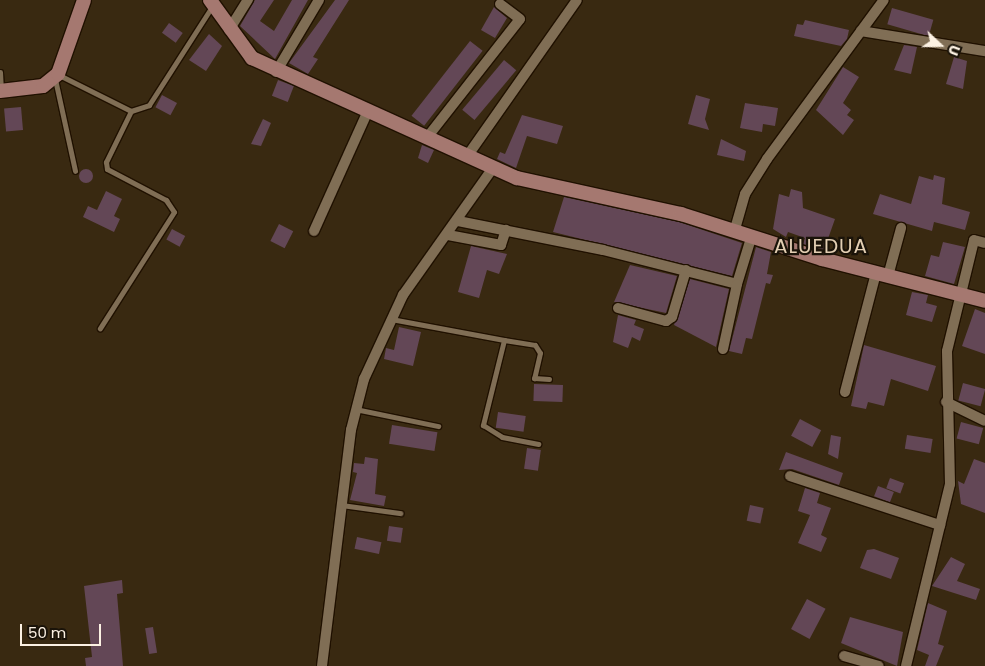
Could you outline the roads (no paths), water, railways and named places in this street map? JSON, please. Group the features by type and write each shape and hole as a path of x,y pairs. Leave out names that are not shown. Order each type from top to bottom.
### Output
{"street":[{"path":"1,91 34,88 56,76 84,0"},
{"path":"229,30 248,0"},
{"path":"276,72 319,0"},
{"path":"468,154 577,0"},
{"path":"734,230 745,194 767,159 884,0"},
{"path":"212,2 229,30 252,58 276,72 429,135 493,168 517,178 734,230 882,274 985,301"},
{"path":"429,135 520,19 500,4"},
{"path":"861,31 985,51"},
{"path":"314,231 368,111"},
{"path":"322,666 354,409 391,319 493,168"},
{"path":"458,221 686,270 736,284"},
{"path":"845,392 882,274 901,228"},
{"path":"448,235 501,246 506,230"},
{"path":"723,349 736,284 752,236"},
{"path":"906,666 950,484 946,402 947,351 959,294 974,240 985,243"},
{"path":"618,308 666,321 672,317 686,270"},
{"path":"946,402 985,421"},
{"path":"790,476 940,525"},
{"path":"844,656 878,666"}],"lane":[{"path":"100,328 174,212 166,200 107,168 106,162 131,112 149,105 212,2"},
{"path":"0,72 1,91"},
{"path":"56,76 131,112"},
{"path":"56,76 75,171"},
{"path":"391,319 535,345 540,353 534,378 549,379"},
{"path":"504,340 483,425 502,438 538,444"},
{"path":"354,409 438,426"},
{"path":"342,505 400,513"}],"district":[{"name":"ALUEDUA","path":"821,246"}]}
